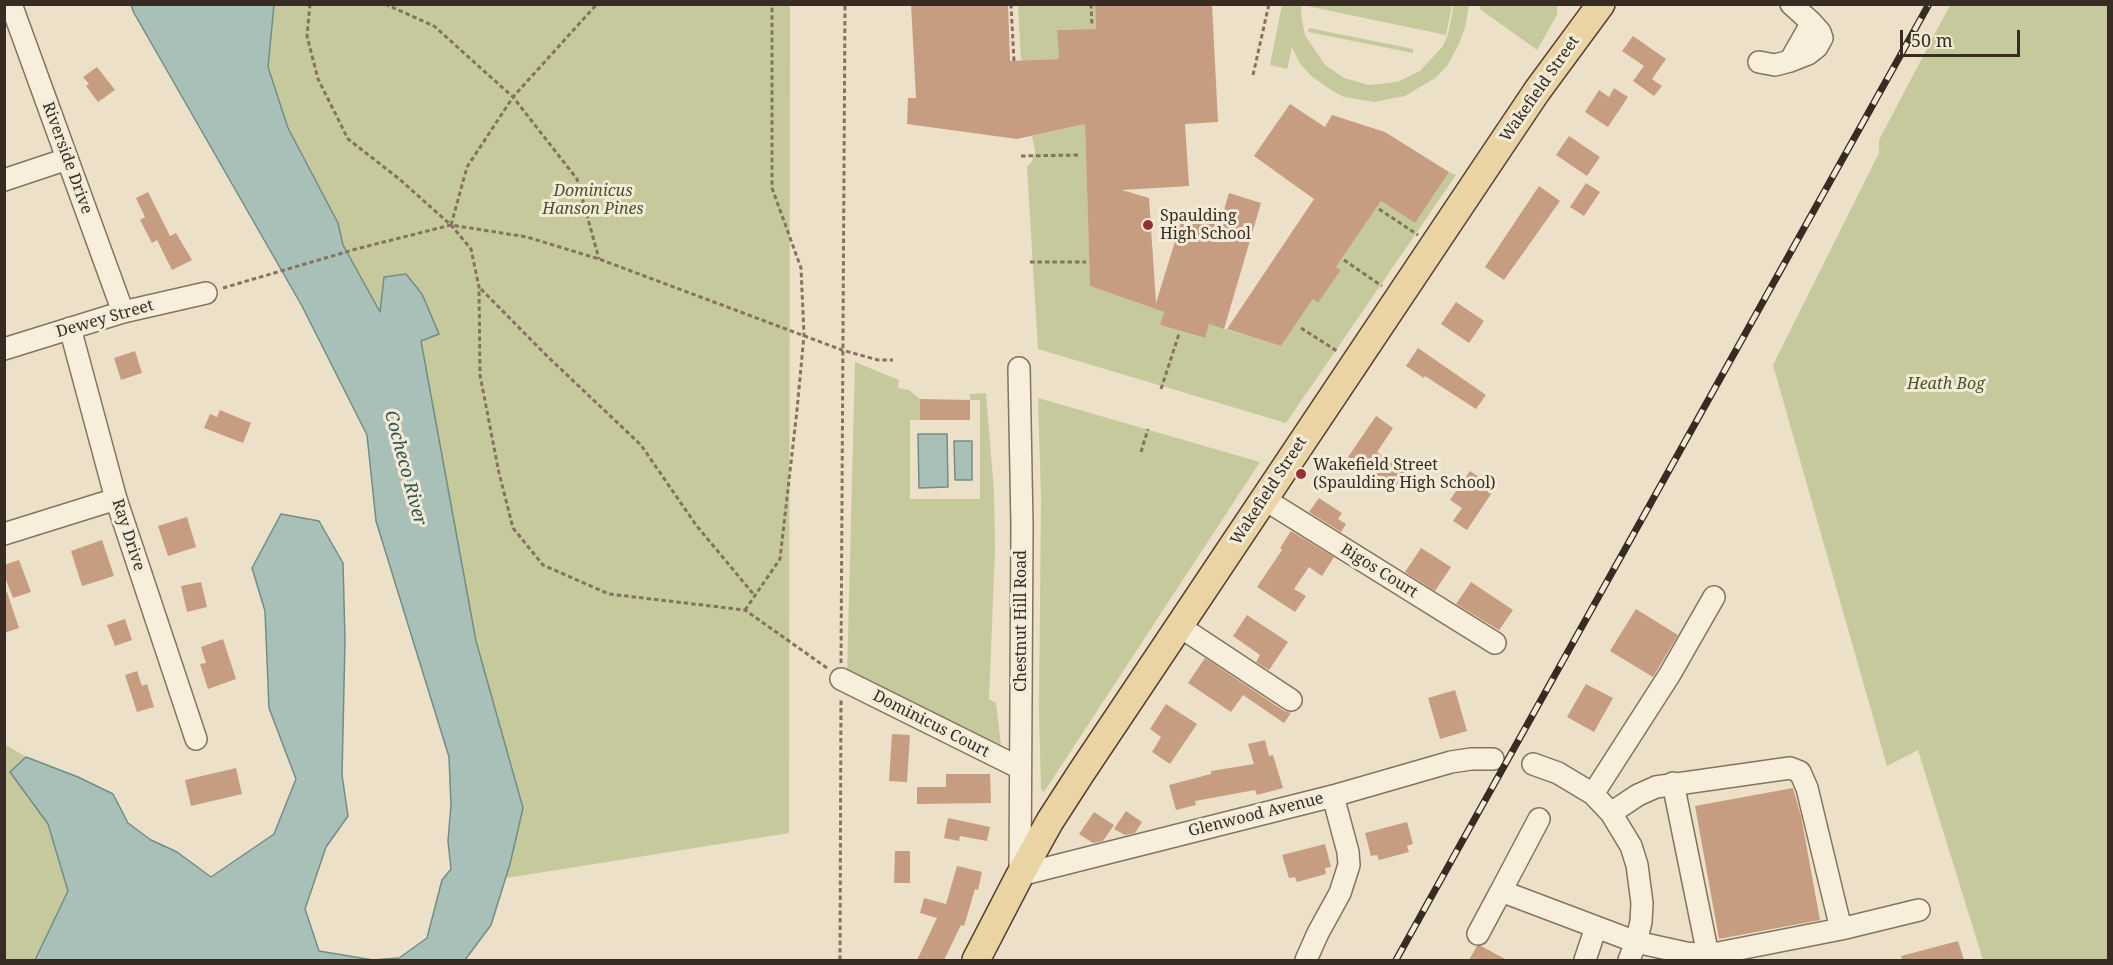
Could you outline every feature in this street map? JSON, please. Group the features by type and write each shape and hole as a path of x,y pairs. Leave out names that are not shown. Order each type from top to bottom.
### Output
{"main road":[{"name":"Wakefield Street","path":"976,960 1020,875 1075,782 1537,91 1601,4"}],"street":[{"name":"Riverside Drive","path":"11,4 123,312"},
{"path":"1759,62 1775,65 1790,61 1811,22 1791,4"},
{"path":"4,180 67,159"},
{"name":"Dewey Street","path":"4,348 123,312 206,293"},
{"name":"Ray Drive","path":"70,328 116,499 196,739"},
{"name":"Chestnut Hill Road","path":"1019,368 1022,526 1020,875"},
{"path":"4,534 116,499"},
{"name":"Bigos Court","path":"1264,500 1495,643"},
{"path":"1593,794 1670,674 1714,597"},
{"path":"1179,626 1291,700"},
{"name":"Dominicus Court","path":"841,679 1020,768"},
{"name":"Glenwood Avenue","path":"1020,875 1333,796 1452,762 1493,759"},
{"path":"1533,764 1558,773 1593,794 1622,828 1637,865 1642,903 1641,922 1632,951"},
{"path":"1611,813 1638,795 1672,783 1790,768 1800,772 1807,788 1841,929"},
{"path":"1672,783 1708,955"},
{"path":"1306,960 1314,940 1340,893 1349,865 1348,852 1333,796"},
{"path":"1478,934 1539,819"},
{"path":"1501,891 1596,927 1632,951 1686,957 1708,955 1841,929 1919,910"},
{"path":"1585,960 1596,927"}],"path":[{"path":"310,4 307,36 318,79 348,139 398,178 451,225 471,249 479,287 480,375 499,473 513,528 543,565 609,594 745,610 841,679"},
{"path":"384,4 434,26 513,97 577,179 599,259"},
{"path":"451,225 467,167 513,97 597,4"},
{"path":"745,610 780,559 804,335 801,268 772,188 772,4"},
{"path":"840,960 845,4"},
{"path":"1011,4 1014,61"},
{"path":"1091,4 1092,26"},
{"path":"1253,75 1269,4"},
{"path":"1021,156 1080,155"},
{"path":"1379,209 1419,235"},
{"path":"206,293 356,249 451,225 527,237 599,259 842,350 878,360 892,360"},
{"path":"1344,260 1383,286"},
{"path":"1030,262 1086,262"},
{"path":"479,287 547,356 641,445 696,525 755,596"},
{"path":"1301,328 1338,352"},
{"path":"1161,389 1179,334"},
{"path":"1141,452 1148,429"}],"green space":[{"name":"Dominicus Hanson Pines","path":"274,5 790,5 789,833 506,878 523,808 476,641 421,341 438,333 380,313 343,245 338,223 288,128 268,67"},
{"path":"1018,5 1095,5 1096,29 1057,30 1059,59 1021,61"},
{"path":"1282,5 1302,5 1301,15 1305,35 1325,65 1344,78 1369,85 1397,82 1420,71 1443,46 1454,5 1469,5 1465,28 1447,66 1435,78 1405,96 1374,102 1344,97 1331,90 1310,75 1299,62 1292,47 1287,69 1270,65"},
{"path":"1302,5 1452,5 1446,35"},
{"path":"1481,5 1557,5 1557,15 1537,50 1480,9"},
{"name":"Heath Bog","path":"1950,5 2108,5 2108,960 1983,960 1918,750 1887,766 1773,365 1879,153 1879,140"},
{"path":"1309,28 1413,49 1413,53 1308,32"},
{"path":"1085,124 1090,286 1164,312 1160,325 1204,338 1209,324 1281,346 1313,299 1318,303 1341,270 1336,267 1381,201 1415,223 1449,172 1456,175 1286,423 1038,349 1027,167 1035,151 1032,136"},
{"path":"855,362 899,380 898,388 909,390 920,399 920,420 910,420 910,499 980,499 980,400 970,400 970,394 986,393 994,491 995,550 989,699 996,703 1001,745 847,676"},
{"path":"1038,398 1260,462 1044,792 1041,789 1039,711 1041,497"},
{"path":"4,744 26,757 11,773 48,824 68,891 35,960 5,960"}],"water":[{"name":"Cocheco River","path":"131,5 274,5 268,67 288,128 338,223 343,245 380,312 384,277 406,274 422,294 439,334 421,341 476,641 523,808 510,864 491,925 465,960 373,960 399,958 427,938 442,880 451,869 448,841 451,805 449,757 376,521 367,435 302,306"},
{"path":"918,434 947,434 948,487 919,488"},
{"path":"954,441 972,441 972,480 955,480"},
{"path":"281,514 319,521 343,563 345,641 342,775 348,816 326,847 305,909 319,951 373,960 35,960 68,891 48,824 10,772 26,757 78,777 113,794 128,823 151,840 177,852 211,877 274,834 296,779 269,708 265,611 252,568"}],"building":[{"path":"911,4 1008,4 1010,61 1059,59 1057,30 1096,29 1095,4 1212,4 1218,122 1185,124 1189,186 1122,190 1149,198 1156,303 1185,209 1221,220 1229,193 1261,203 1224,329 1209,324 1205,338 1160,325 1164,312 1090,286 1085,124 1017,139 907,124 908,98 916,98"},
{"path":"1633,36 1666,59 1652,79 1662,86 1654,96 1633,81 1644,66 1622,51"},
{"path":"97,67 115,90 98,102 86,86 89,84 83,77"},
{"path":"1614,88 1628,97 1608,127 1585,112 1599,90 1609,97"},
{"path":"1290,104 1325,127 1332,115 1385,132 1449,172 1415,223 1381,201 1336,267 1341,270 1318,303 1313,299 1281,346 1227,329 1314,199 1254,156"},
{"path":"1569,136 1600,157 1587,176 1556,155"},
{"path":"1586,183 1600,192 1584,216 1570,207"},
{"path":"1539,186 1560,201 1504,280 1485,267"},
{"path":"148,192 170,236 176,233 192,260 172,270 157,240 152,243 140,220 145,217 136,198"},
{"path":"1456,302 1484,321 1469,343 1441,324"},
{"path":"1418,348 1486,395 1476,409 1406,366"},
{"path":"135,351 142,373 121,380 114,358"},
{"path":"920,399 970,400 970,420 920,420"},
{"path":"220,410 251,423 243,443 204,428 210,414 217,417"},
{"path":"1376,416 1393,428 1377,452 1406,472 1394,488 1348,457"},
{"path":"1470,471 1495,488 1467,530 1453,521 1462,508 1450,500"},
{"path":"1319,498 1342,513 1338,519 1346,524 1341,532 1309,512"},
{"path":"187,517 196,547 168,556 158,526"},
{"path":"1291,531 1334,557 1322,576 1309,567 1294,589 1306,596 1295,612 1257,587 1282,550 1280,548"},
{"path":"102,540 114,576 82,586 71,551"},
{"path":"1421,548 1451,567 1435,591 1405,572"},
{"path":"19,560 31,592 13,598 4,575 4,565"},
{"path":"201,582 207,607 187,612 181,586"},
{"path":"1471,582 1513,610 1499,630 1456,604"},
{"path":"7,592 19,628 4,633 4,593"},
{"path":"1636,609 1678,635 1653,677 1610,651"},
{"path":"1247,615 1288,642 1269,670 1256,662 1260,655 1233,636"},
{"path":"125,619 132,640 115,646 107,625"},
{"path":"223,639 236,679 208,689 200,664 206,663 201,647"},
{"path":"1205,658 1284,711 1291,713 1284,723 1243,695 1231,712 1188,683"},
{"path":"137,671 142,686 147,684 154,707 137,712 125,675"},
{"path":"1586,684 1613,698 1594,732 1567,717"},
{"path":"1455,690 1467,731 1440,739 1428,698"},
{"path":"1166,704 1197,724 1170,764 1152,752 1161,737 1150,729"},
{"path":"892,734 910,735 907,782 889,781"},
{"path":"1265,740 1269,756 1273,755 1283,788 1257,795 1255,790 1195,801 1196,805 1176,810 1169,785 1211,774 1211,771 1254,764 1248,744"},
{"path":"236,768 242,794 191,806 185,780"},
{"path":"946,774 990,774 991,803 917,804 917,787 946,787"},
{"path":"1793,788 1801,816 1820,920 1719,939 1695,806"},
{"path":"1126,811 1142,822 1135,833 1125,835 1114,829"},
{"path":"1094,812 1114,825 1103,841 1093,843 1079,834"},
{"path":"948,818 990,827 987,841 960,836 959,841 944,838"},
{"path":"1407,822 1413,844 1407,846 1409,852 1379,860 1377,855 1371,856 1365,833"},
{"path":"1325,844 1331,867 1325,868 1326,874 1297,882 1295,877 1289,878 1282,855"},
{"path":"895,851 910,851 910,883 894,883"},
{"path":"957,866 982,872 978,890 975,889 964,926 961,925 944,960 917,960 937,918 920,913 924,898 946,904"},
{"path":"1958,941 1964,960 1902,960 1901,956"},
{"path":"1477,946 1481,946 1507,960 1469,960"}],"railway":[{"path":"1396,960 1929,4"}],"place":[{"name":"Spaulding High School","path":"1148,225"},
{"name":"Wakefield Street (Spaulding High School)","path":"1301,474"}]}
